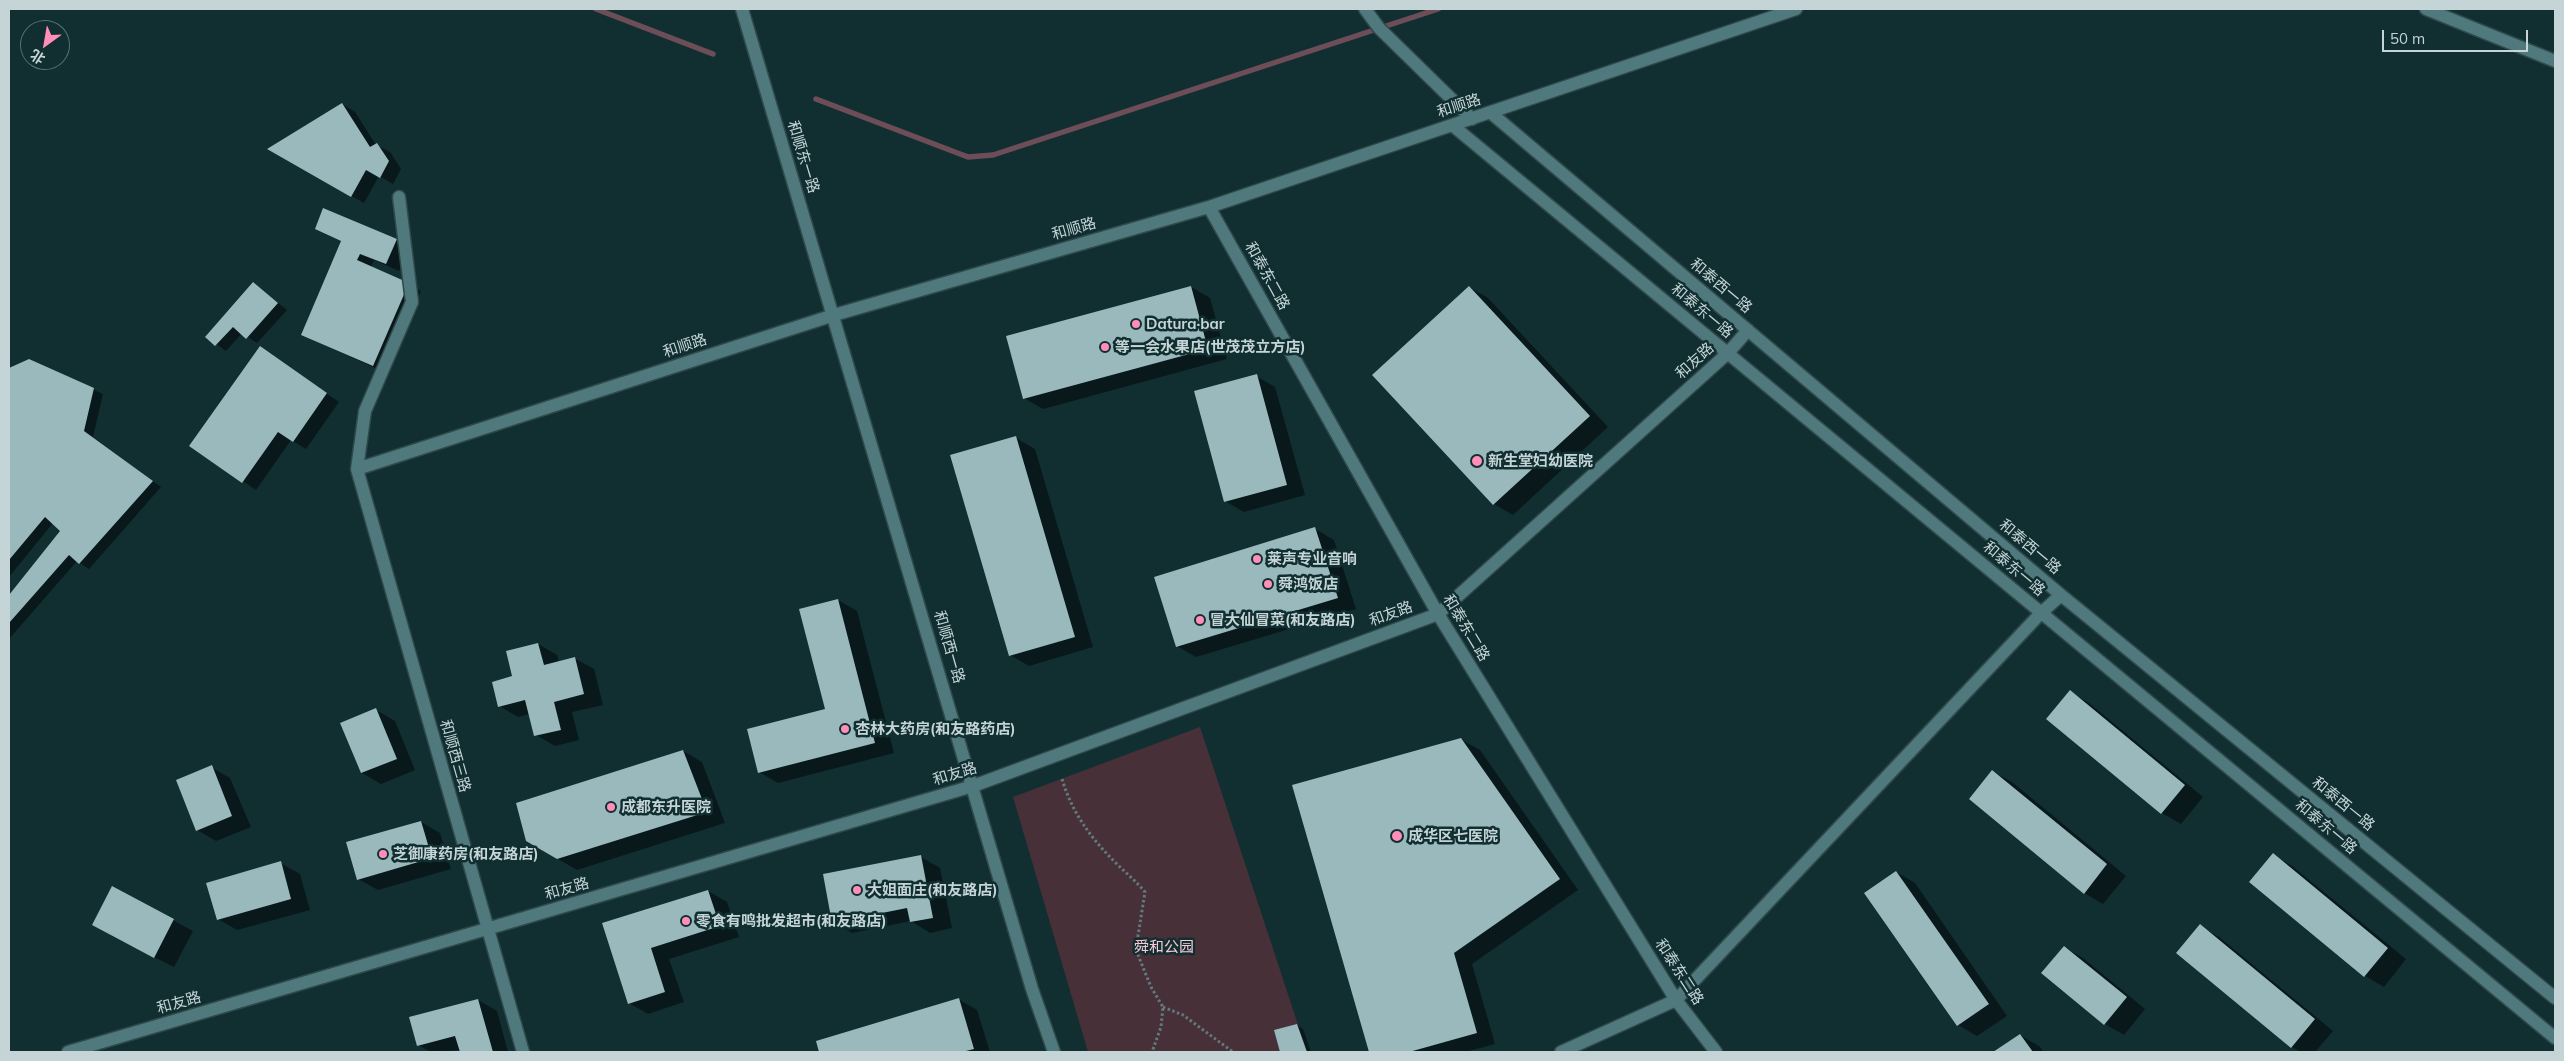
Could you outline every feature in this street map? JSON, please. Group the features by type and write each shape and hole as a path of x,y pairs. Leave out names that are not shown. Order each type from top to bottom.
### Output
{"street":[{"name":"和顺东一路","path":"742,9 834,315"},
{"path":"1365,9 1379,28 1472,119"},
{"name":"和顺路","path":"357,469 834,315 1210,207 1796,9"},
{"path":"2426,9 2555,61"},
{"name":"和泰西一路","path":"1491,113 2061,595 2555,998"},
{"name":"和泰东一路","path":"1452,125 2555,1038"},
{"path":"357,469 366,412 412,302 399,197"},
{"name":"和泰东二路","path":"1210,207 1438,614 1676,1000 1716,1052"},
{"name":"和顺西一路","path":"834,315 1032,989 1054,1052"},
{"name":"和友路","path":"68,1052 973,786 1438,614 1728,353 1748,330"},
{"name":"和顺西三路","path":"357,469 522,1052"},
{"path":"1561,1052 1676,1000 2041,613 2061,595"}],"path":[{"path":"1062,778 1068,801 1085,828 1098,845 1145,892 1137,942 1138,955 1150,987 1163,1007 1183,1015 1233,1052"},
{"path":"1152,1052 1161,1027 1163,1007"}],"green space":[{"name":"舜和公园","path":"1200,727 1307,1052 1088,1052 1013,797"}],"building":[{"path":"342,103 370,147 377,143 389,161 380,178 366,170 351,197 267,149"},
{"path":"323,208 397,239 386,264 360,254 357,260 409,283 373,366 301,335 341,241 315,229"},
{"path":"253,282 278,303 246,339 233,327 215,346 205,337"},
{"path":"1191,286 1208,349 1023,399 1006,336"},
{"path":"1469,286 1590,416 1493,505 1372,375"},
{"path":"260,346 327,393 293,442 278,432 242,483 189,446"},
{"path":"29,359 94,388 84,431 153,481 79,564 69,555 9,623 9,595 60,531 45,517 9,560 9,368"},
{"path":"1257,374 1287,485 1224,502 1194,391"},
{"path":"1016,436 1075,637 1009,656 950,455"},
{"path":"1315,527 1338,598 1176,647 1154,577"},
{"path":"838,599 875,743 758,773 747,729 825,709 799,609"},
{"path":"538,643 544,665 575,657 584,694 554,702 561,730 534,736 525,700 498,707 492,682 512,676 506,651"},
{"path":"2070,690 2185,785 2161,814 2046,719"},
{"path":"376,708 397,759 361,773 340,723"},
{"path":"1461,738 1560,879 1454,953 1477,1033 1409,1052 1369,1052 1292,785"},
{"name":"成都东升医院","path":"683,750 707,812 557,859 526,841 516,803"},
{"path":"212,765 232,816 196,831 176,780"},
{"path":"1992,770 2107,864 2084,894 1969,799"},
{"path":"421,821 432,858 357,880 346,842"},
{"path":"2273,853 2388,948 2364,977 2249,882"},
{"path":"921,855 933,918 910,922 907,908 832,923 823,874"},
{"path":"281,861 291,899 217,920 206,883"},
{"path":"1896,871 1989,1004 1957,1026 1864,893"},
{"path":"112,886 174,919 154,958 92,925"},
{"path":"708,890 720,926 651,948 665,992 628,1004 602,923"},
{"path":"2200,924 2315,1019 2291,1048 2176,953"},
{"path":"2064,946 2127,997 2104,1025 2041,973"},
{"path":"959,998 974,1049 962,1052 819,1052 816,1041"},
{"path":"478,999 493,1052 460,1052 455,1036 417,1046 409,1017"},
{"path":"1297,1024 1307,1052 1280,1052 1274,1030"},
{"path":"2020,1034 2033,1052 1993,1052"}],"waterway":[{"path":"596,9 713,54"},
{"path":"816,99 968,157 993,155 1438,9"}],"place":[{"name":"Datura·bar","path":"1136,324"},
{"name":"等一会水果店(世茂茂立方店)","path":"1105,347"},
{"name":"新生堂妇幼医院","path":"1477,461"},
{"name":"莱声专业音响","path":"1257,559"},
{"name":"舜鸿饭店","path":"1268,584"},
{"name":"冒大仙冒菜(和友路店)","path":"1200,620"},
{"name":"杏林大药房(和友路药店)","path":"845,729"},
{"name":"成都东升医院","path":"611,807"},
{"name":"成华区七医院","path":"1397,836"},
{"name":"芝御康药房(和友路店)","path":"383,854"},
{"name":"大姐面庄(和友路店)","path":"857,890"},
{"name":"零食有鸣批发超市(和友路店)","path":"686,921"}]}
